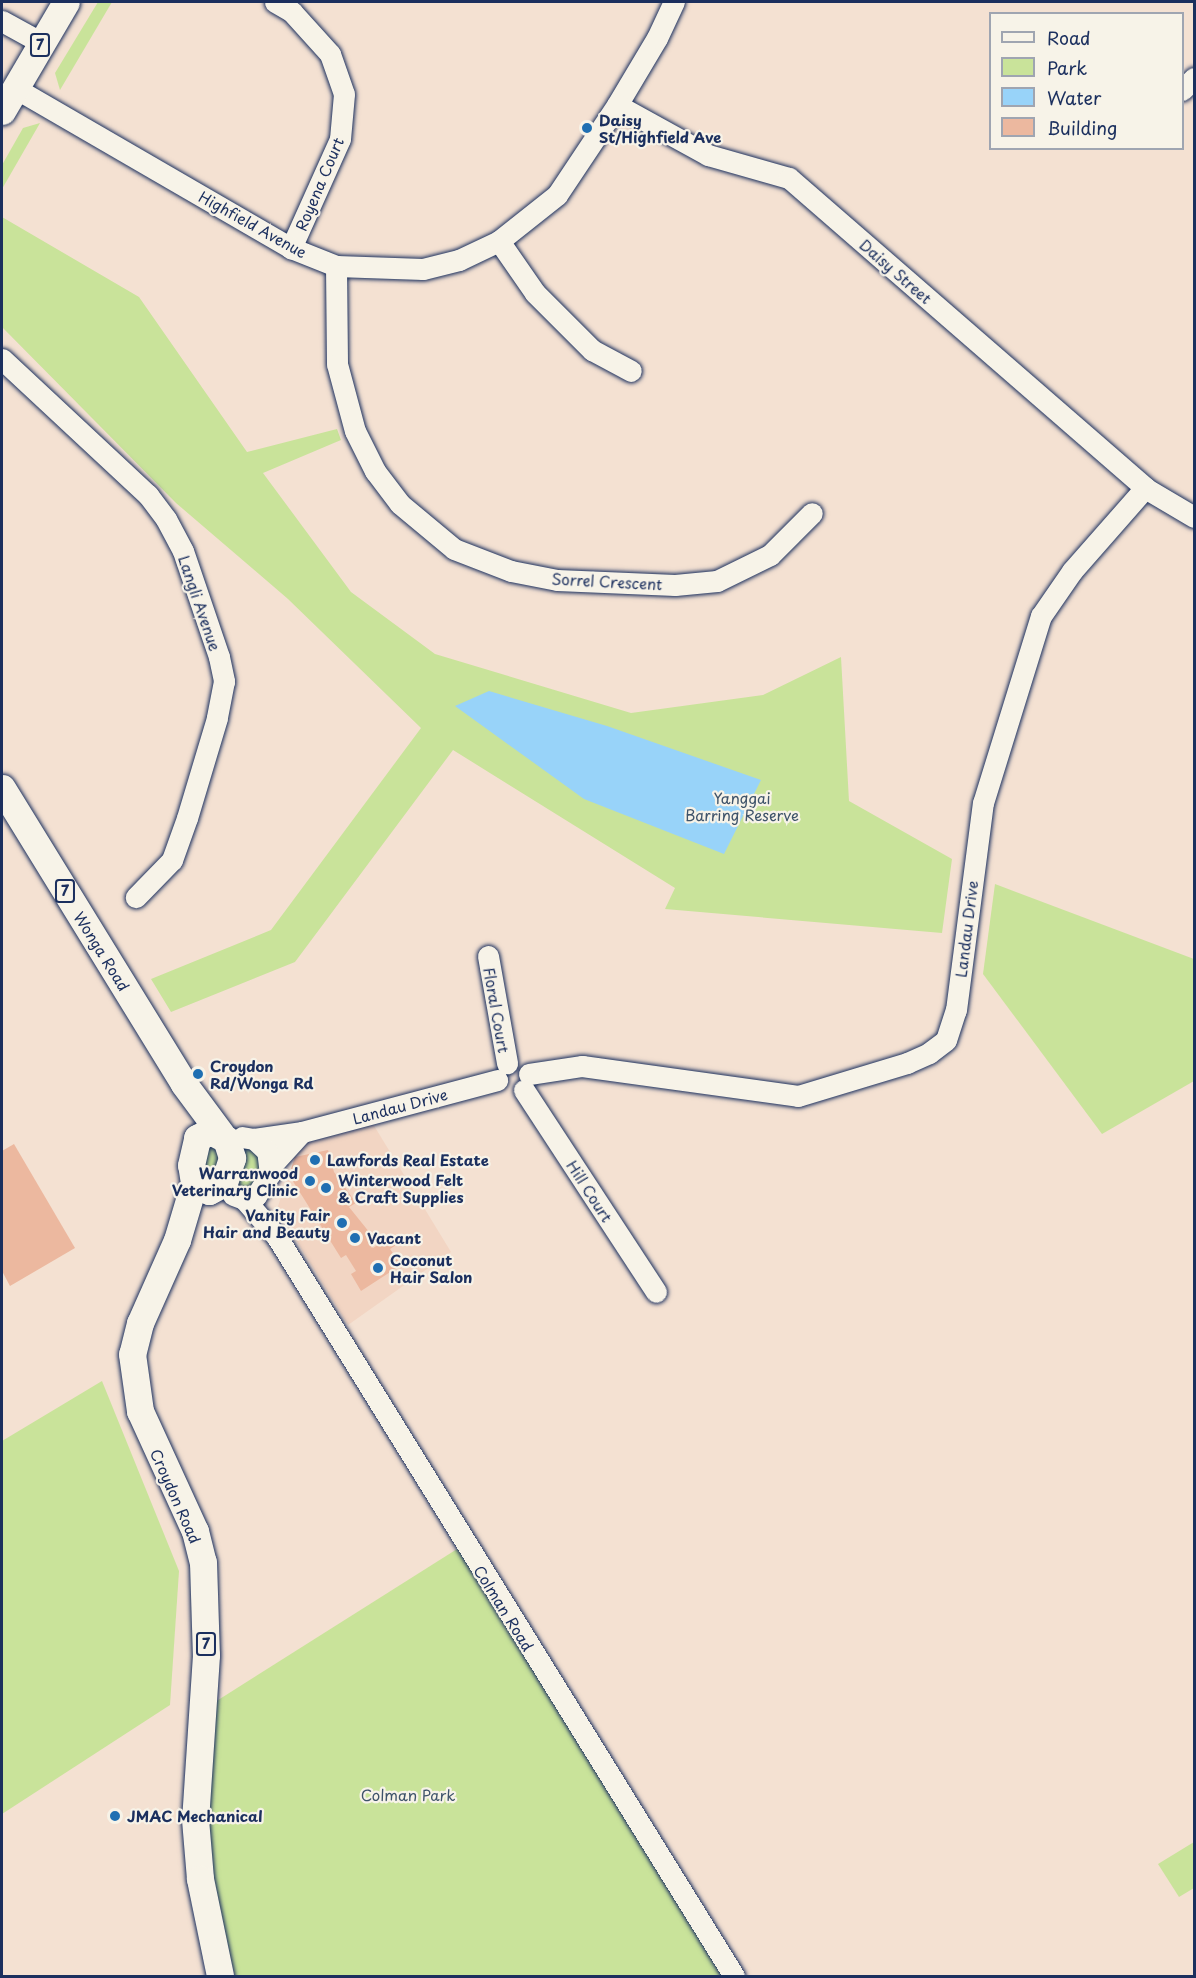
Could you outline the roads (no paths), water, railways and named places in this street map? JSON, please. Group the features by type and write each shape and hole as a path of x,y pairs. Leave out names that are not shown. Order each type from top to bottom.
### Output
{"main road":[{"name":"7","path":"8,100 66,2"},
{"name":"Wonga Road","path":"2,788 215,1137"},
{"name":"7","path":"215,1137 232,1158 219,1190 191,1165 215,1137"},
{"name":"Croydon Road","path":"219,1190 177,1240 140,1323 132,1354 133,1383 151,1440 195,1531 203,1562 206,1655 195,1820 201,1879 220,1977"}],"street":[{"name":"Royena Court","path":"275,2 292,12 330,54 344,94 340,139 291,249"},
{"name":"Highfield Avenue","path":"8,100 291,249 336,267 423,269 459,260 499,241 557,195 617,105 657,38 674,2"},
{"path":"2,21 42,43"},
{"name":"Daisy Street","path":"617,105 708,155 789,178 1145,488"},
{"path":"499,241 535,293 592,350 631,371"},
{"name":"Sorrel Crescent","path":"336,267 336,364 356,431 375,471 400,504 454,549 511,571 557,580 675,585 717,581 770,555 812,513"},
{"name":"Langli Avenue","path":"2,359 148,495 166,519 183,551 219,657 224,681 219,709 188,818 172,860 136,897"},
{"path":"1145,488 1194,517"},
{"name":"Landau Drive","path":"526,1082 582,1066 798,1096 907,1063 929,1053 946,1040 957,1001 983,803 1041,616 1072,572 1145,488"},
{"name":"Floral Court","path":"488,956 502,1071"},
{"path":"523,1065 526,1082 505,1092 502,1071 523,1065"},
{"name":"Landau Drive","path":"215,1137 254,1139 302,1132 502,1071"},
{"name":"Hill Court","path":"526,1082 656,1292"},
{"path":"219,1190 256,1196 267,1177 302,1132"},
{"name":"Colman Road","path":"254,1139 267,1151 267,1177 278,1237"},
{"name":"Colman Road","path":"219,1190 278,1237 734,1977"}],"water":[{"path":"489,691 607,726 761,780 724,854 584,799 455,706"}],"place":[{"name":"Daisy St/Highfield Ave","path":"587,128"},
{"name":"Croydon Rd/Wonga Rd","path":"198,1074"},
{"name":"Lawfords Real Estate","path":"315,1160"},
{"name":"Warranwood Veterinary Clinic","path":"310,1181"},
{"name":"Winterwood Felt & Craft Supplies","path":"326,1188"},
{"name":"Vanity Fair Hair and Beauty","path":"342,1223"},
{"name":"Vacant","path":"355,1238"},
{"name":"Coconut Hair Salon","path":"378,1268"},
{"name":"JMAC Mechanical","path":"115,1816"}],"park label":[{"name":"Yanggai Barring Reserve","path":"742,806"},
{"name":"Colman Park","path":"408,1795"}]}
